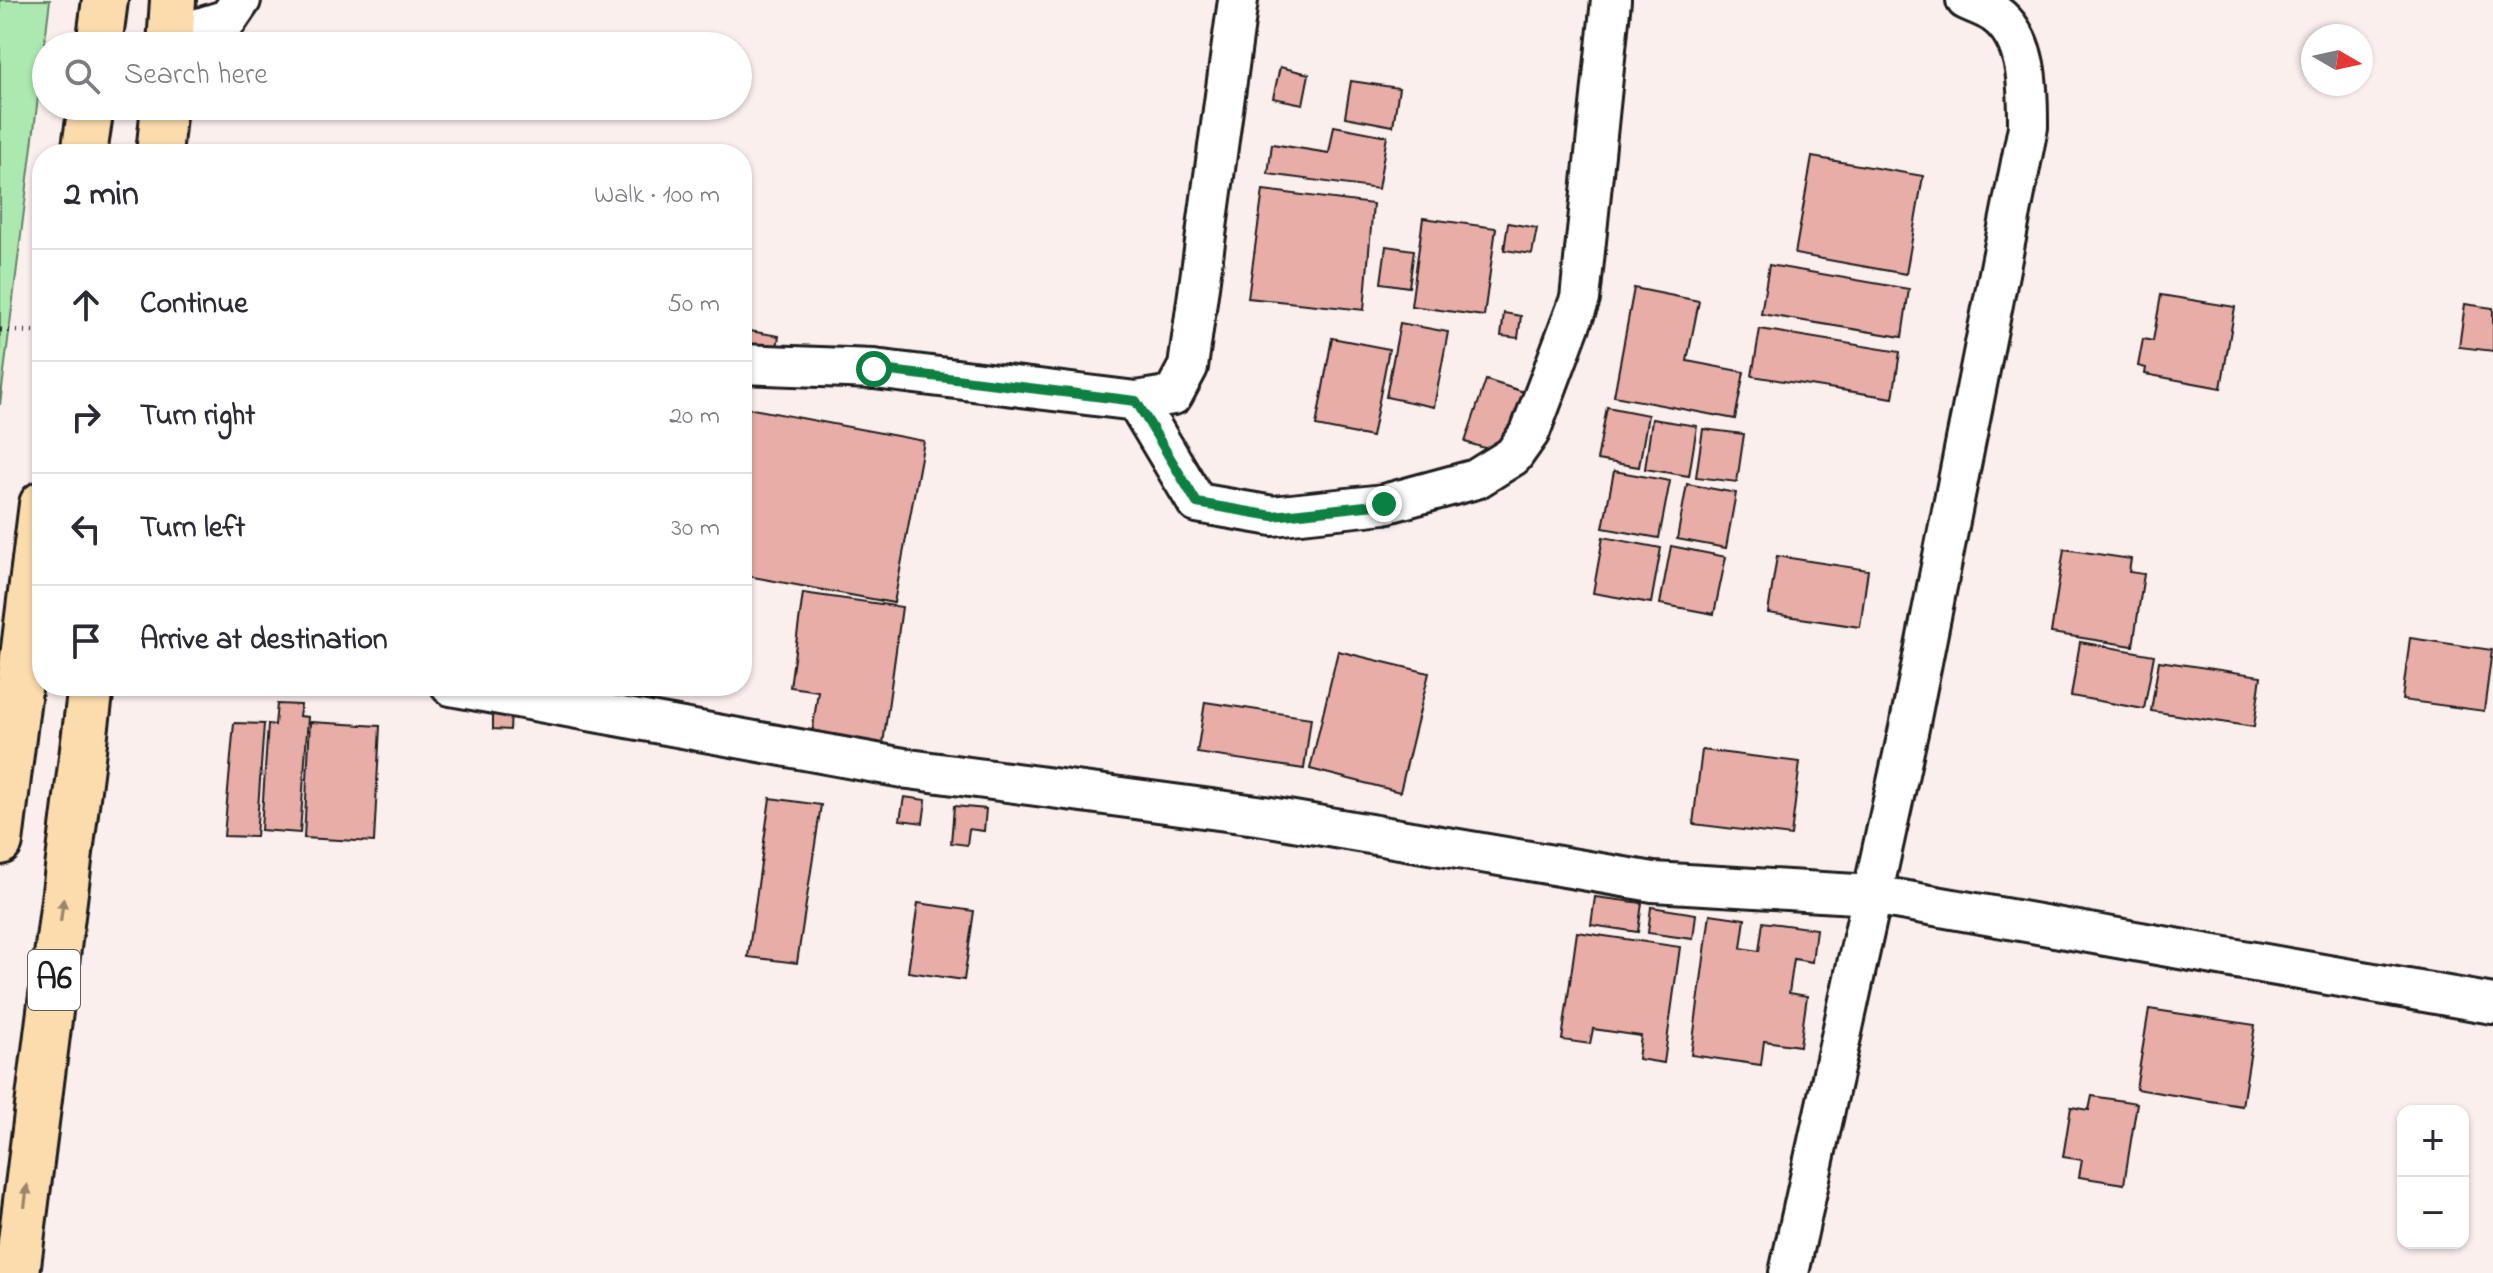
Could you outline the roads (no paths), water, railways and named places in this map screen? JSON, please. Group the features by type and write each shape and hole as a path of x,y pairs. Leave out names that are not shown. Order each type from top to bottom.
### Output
{"highway":[{"path":"101,32 105,0"},
{"path":"85,144 89,120"},
{"path":"160,144 163,120"},
{"path":"0,842 32,584"},
{"name":"A6","path":"17,1273 90,696"}],"street":[{"path":"171,28 228,19 241,0"},
{"path":"752,364 874,369 1136,401 1173,395 1188,367 1238,0"},
{"path":"1136,401 1197,503 1273,516 1384,504 1476,479 1513,456 1530,432 1580,299 1611,0"},
{"path":"1789,1273 1909,728 2028,127 2028,89 2018,41 1996,15 1966,0"},
{"path":"506,696 909,769 1264,816 1653,882 1873,895 2493,1004"}]}
